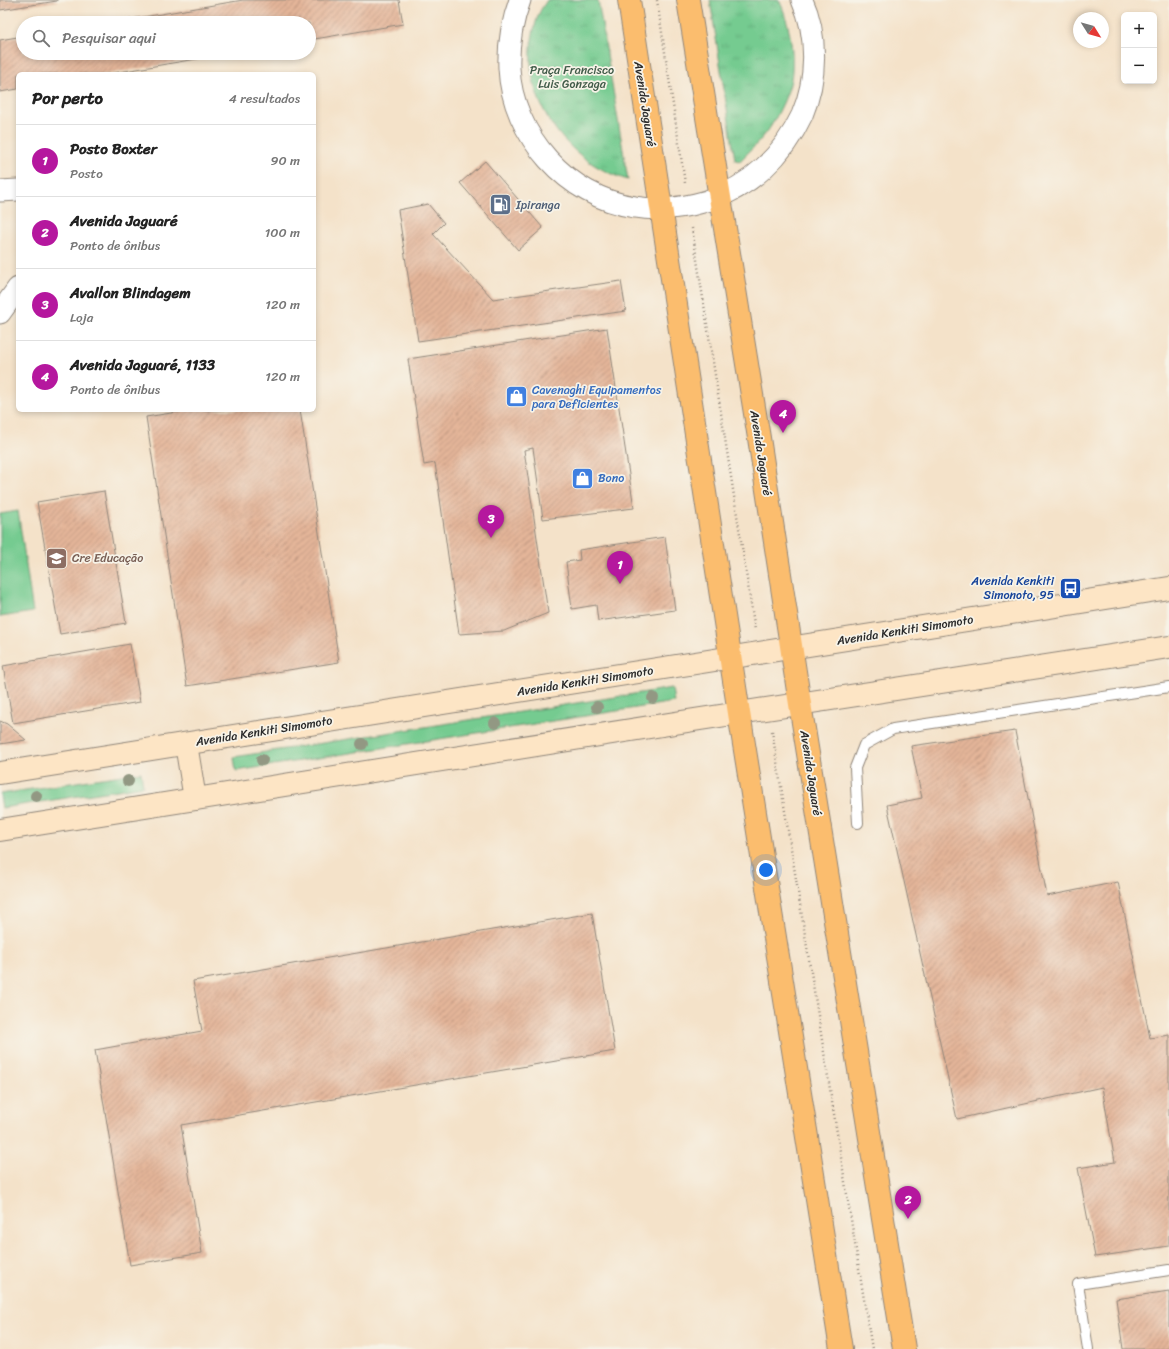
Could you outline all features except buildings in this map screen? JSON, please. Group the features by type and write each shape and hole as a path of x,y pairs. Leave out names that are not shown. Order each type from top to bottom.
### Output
{"highway":[{"name":"Avenida Jaguaré","path":"629,0 732,658 739,713 841,1349"},
{"name":"Avenida Jaguaré","path":"688,0 904,1349"}],"main road":[{"name":"Avenida Kenkiti Simomoto","path":"0,773 1169,588"},
{"path":"0,830 739,713 1169,647"},
{"path":"186,744 195,799"}],"street":[{"path":"520,0 514,19 509,44 509,69 513,94 521,117 533,140 548,160 566,177 587,191 610,201 634,207 661,209 689,206 719,197 743,185 767,165 780,151 795,130 805,107 811,82 814,57 812,32 802,0"},
{"path":"0,191 16,190"},
{"path":"0,313 16,291"}],"lane":[{"path":"858,823 855,768 864,745 892,729 1169,687"},
{"path":"1088,1349 1078,1284 1169,1270"}],"green space":[{"name":"Praça Francisco Luis Gonzaga","path":"547,0 598,0 628,180 603,170 581,156 562,138 547,117 537,93 531,68 532,42 538,16"},
{"path":"710,0 779,0 789,30 792,53 792,74 786,95 767,132 740,161 735,160"},
{"path":"18,511 33,612 0,617 0,514"},
{"path":"672,688 674,702 236,771 234,757"},
{"path":"141,772 143,786 2,808 0,794"}],"place":[{"name":"Ipiranga","path":"501,205"},
{"name":"Cavenaghi Equipamentos para Deficientes","path":"516,397"},
{"name":"Avenida Jaguaré, 1133","path":"783,433"},
{"name":"Bono","path":"583,478"},
{"name":"Avallon Blindagem","path":"491,538"},
{"name":"Cre Educação","path":"57,558"},
{"name":"Posto Boxter","path":"620,584"},
{"name":"Avenida Kenkiti Simonoto, 95","path":"1070,588"},
{"name":"Avenida Jaguaré","path":"908,1219"}]}
